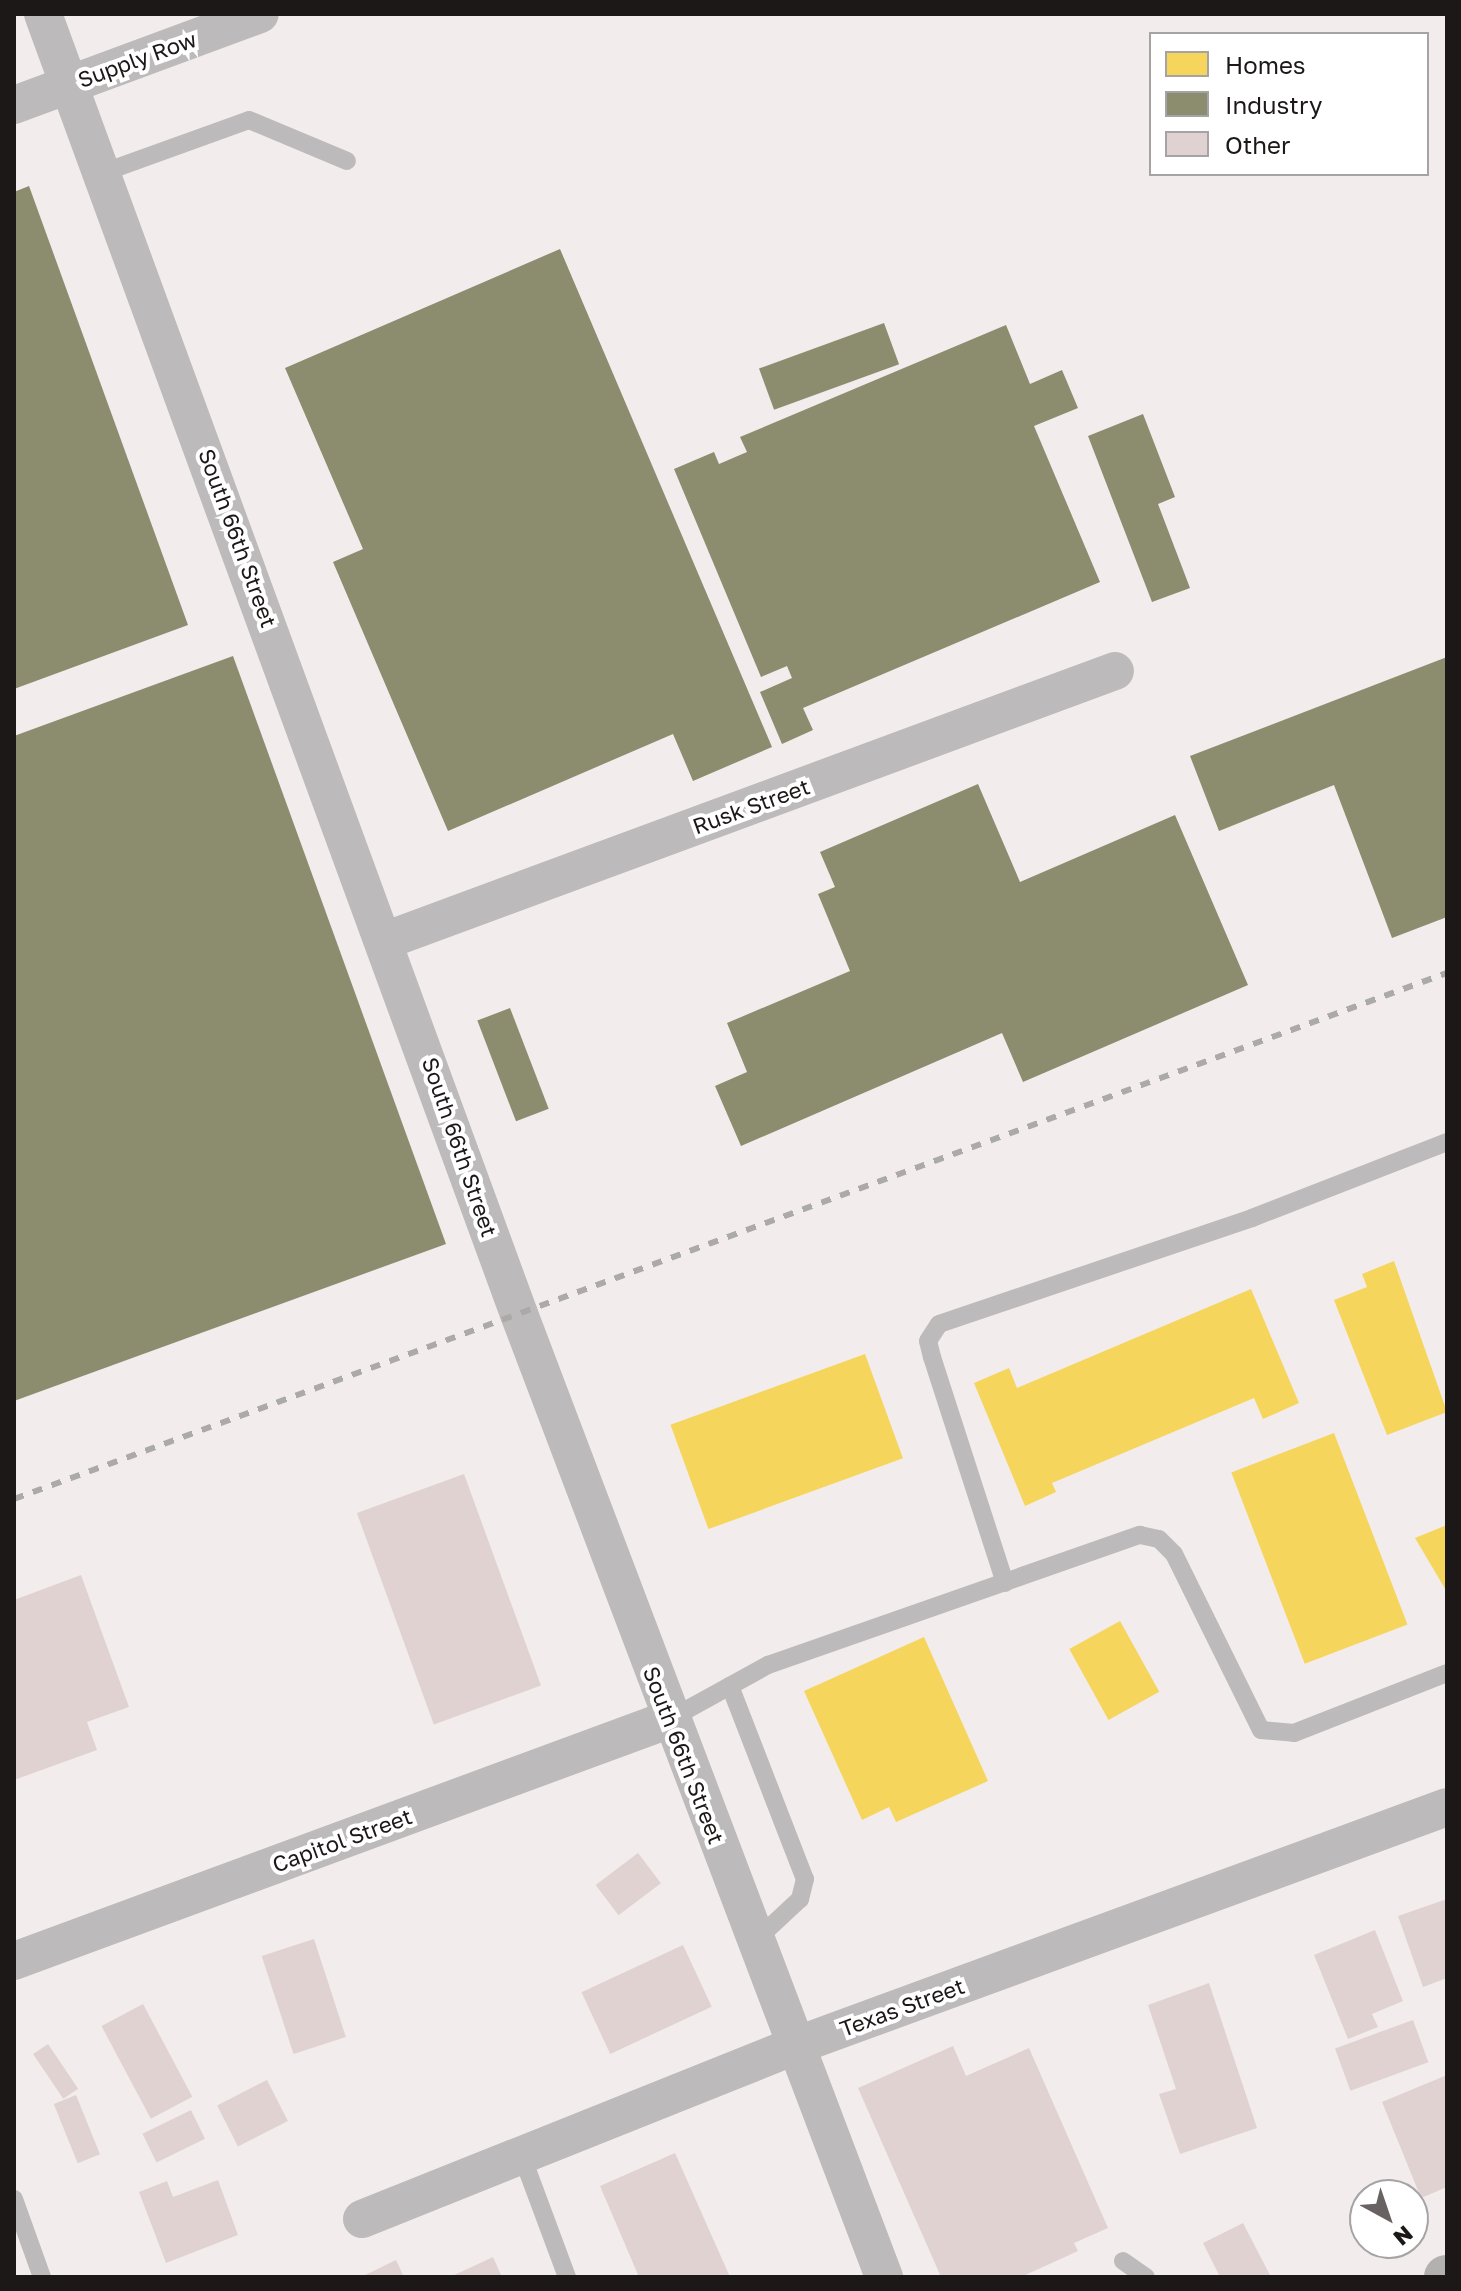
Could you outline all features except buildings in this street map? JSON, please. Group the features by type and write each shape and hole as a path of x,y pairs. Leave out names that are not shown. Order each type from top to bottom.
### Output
{"street":[{"name":"South 66th Street","path":"43,14 387,940 670,1719 884,2277"},
{"name":"Supply Row","path":"14,105 260,14"},
{"name":"Rusk Street","path":"387,940 1115,671"},
{"name":"Capitol Street","path":"14,1961 670,1719"},
{"name":"Texas Street","path":"362,2219 795,2046 1447,1807"}],"lane":[{"path":"102,173 249,120 347,161"},
{"path":"1005,1583 932,1357 928,1341 939,1324 1252,1218 1447,1142"},
{"path":"670,1719 730,1686 891,1619 1140,1535 1159,1539 1174,1554 1261,1730 1294,1733 1447,1673"},
{"path":"730,1686 805,1879 800,1899 755,1941"},
{"path":"522,2156 567,2277"},
{"path":"14,2199 42,2277"},
{"path":"1123,2261 1146,2277"}],"railway":[{"path":"14,1499 1447,973"}]}
